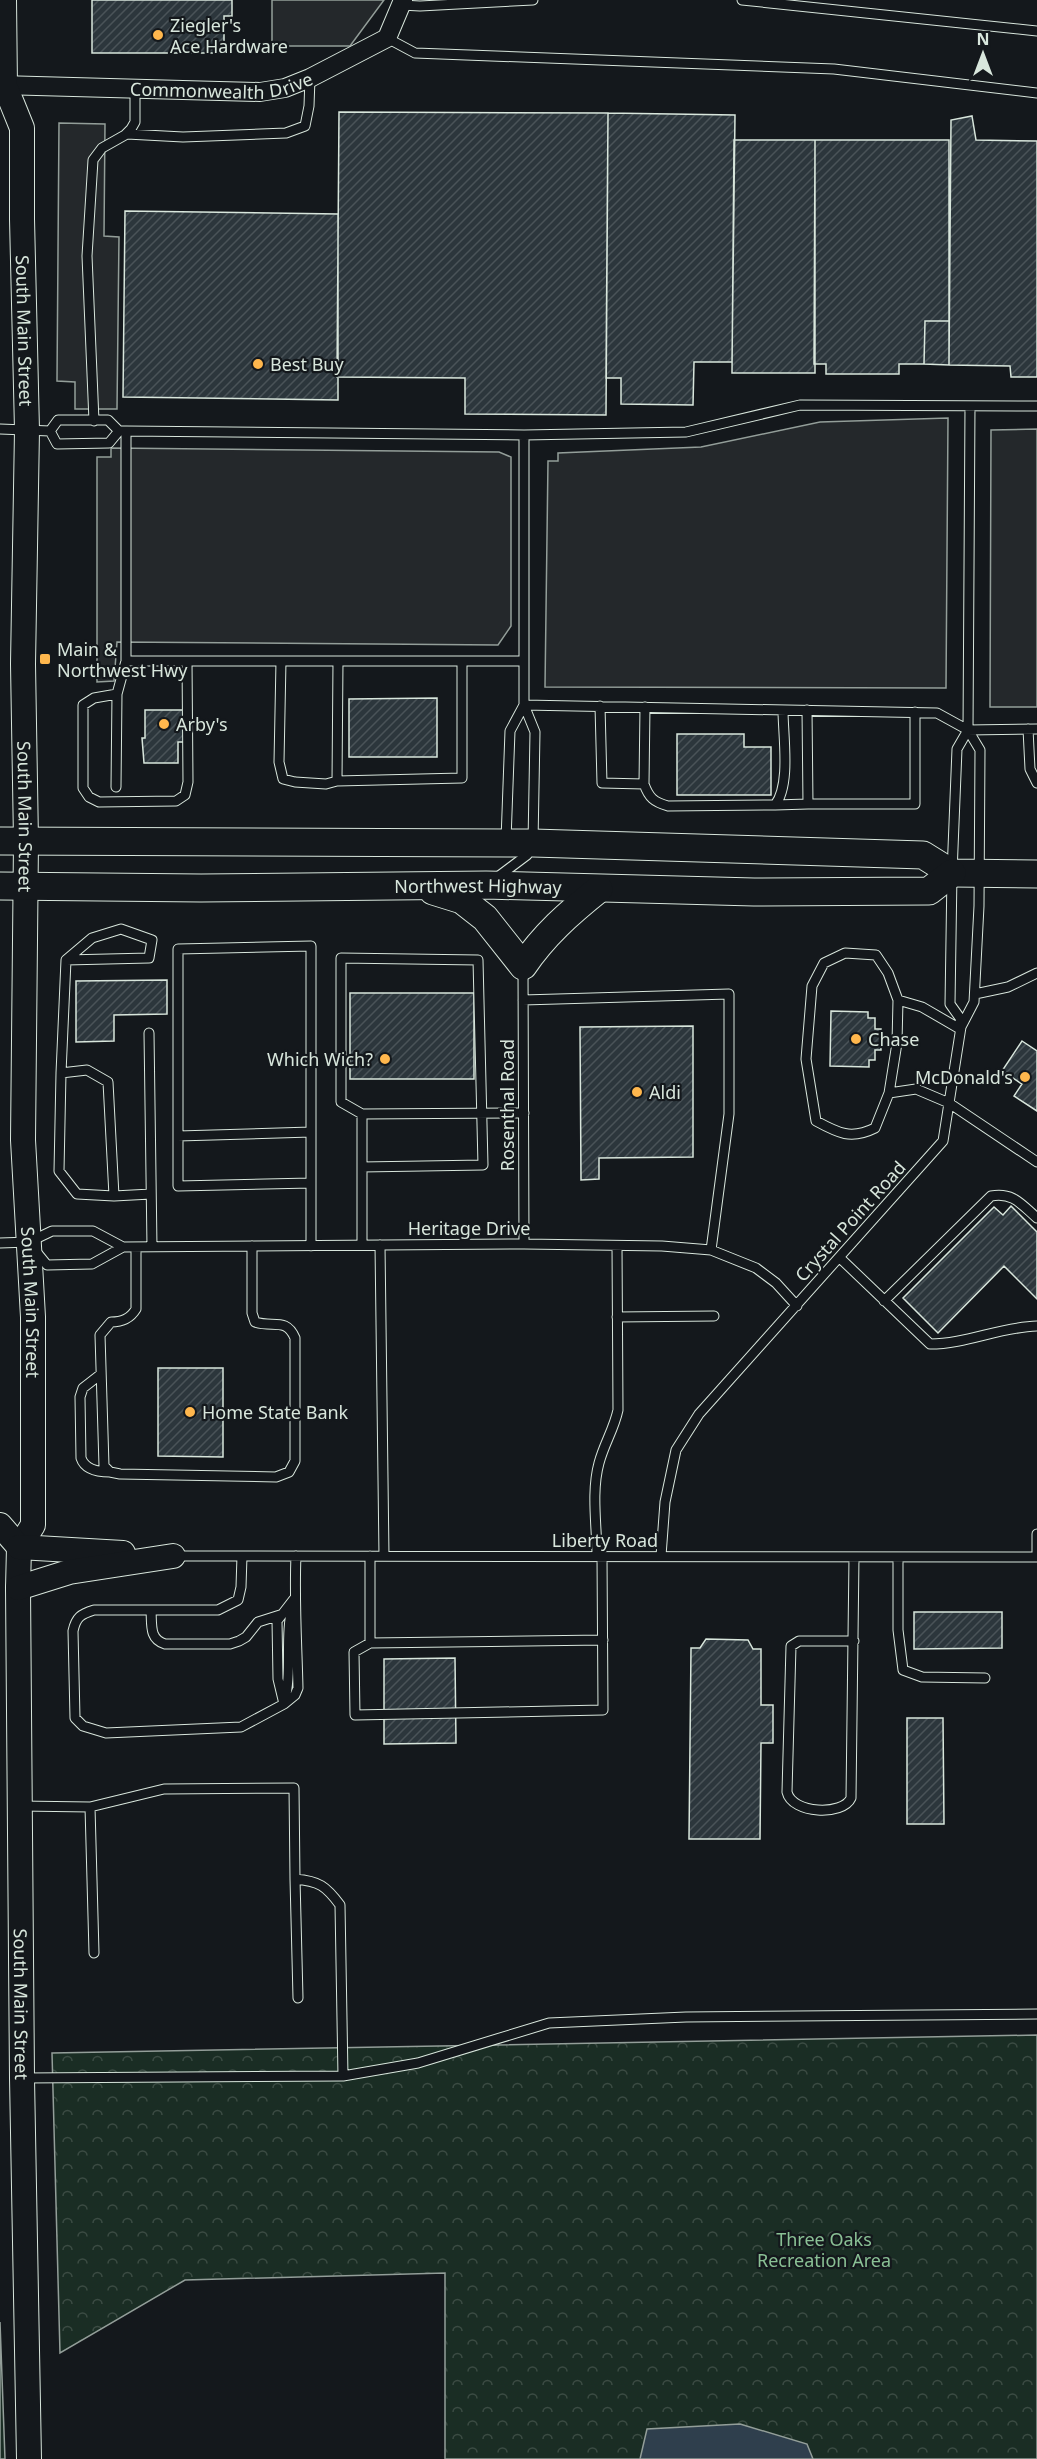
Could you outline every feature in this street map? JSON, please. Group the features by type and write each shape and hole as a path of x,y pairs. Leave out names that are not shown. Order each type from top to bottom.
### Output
{"main road":[{"path":"13,841 533,843 923,855 952,873 1037,874"},
{"name":"Northwest Highway","path":"12,886 486,885 598,889 929,891 952,873"},
{"path":"416,886 462,900 485,918 523,966 557,923 598,889"}],"street":[{"name":"South Main Street","path":"4,0 2,90 21,128 21,219 39,430 23,664 12,886 33,1317 33,1525 19,1547 18,1588 21,2078 29,2459"},
{"path":"387,38 402,2"},
{"name":"Commonwealth Drive","path":"2,90 135,88 260,92 285,88 310,78 387,38"},
{"path":"0,1525 19,1547 173,1556"},
{"path":"18,1588 69,1572 173,1556"}],"lane":[{"path":"402,2 420,6 533,0"},
{"path":"742,0 1037,31"},
{"path":"387,38 415,53 834,69 1037,93"},
{"path":"127,134 183,137 286,133 305,126 309,106 310,78"},
{"path":"93,421 87,256 93,160 102,148 127,134 135,122 135,88"},
{"path":"0,429 39,430 58,420 108,420 123,431 524,435 686,432 800,405 1037,406"},
{"path":"961,1028 960,1018 950,1004 957,749 968,730 970,406"},
{"path":"39,430 57,444 109,442 123,431"},
{"path":"116,787 117,694 126,661 123,431"},
{"path":"486,885 517,864 527,855 533,843 535,732 524,705 524,435"},
{"path":"126,661 524,661"},
{"path":"117,694 94,698 83,705 83,788 89,797 99,802 176,801 185,795 188,782 187,661"},
{"path":"281,661 279,762 283,779 313,784 337,781 462,778 462,662"},
{"path":"337,781 338,661"},
{"path":"524,705 937,712 968,730 980,750 979,873 975,994 974,1002 961,1028"},
{"path":"506,843 510,731 524,705"},
{"path":"600,706 602,783 644,784"},
{"path":"645,707 644,784 648,795 656,803 668,806 915,804 915,712"},
{"path":"775,805 781,798 783,785 783,710"},
{"path":"807,710 808,804"},
{"path":"968,730 1032,729 1030,769 1037,783"},
{"path":"66,960 149,958 152,940 121,930 92,938 66,960 59,1171 76,1194 114,1196 151,1194"},
{"path":"311,1183 178,1186 178,949 311,946 311,1132 311,1183 311,1246"},
{"path":"845,953 876,955 888,973 898,1000 897,1043 889,1093 875,1128 861,1135 837,1133 816,1121 806,1059 812,986 824,963 845,953"},
{"path":"362,1167 483,1165 483,1113 478,960 341,958 341,1102 362,1114 483,1113 524,1113"},
{"name":"Rosenthal Road","path":"523,966 524,1244"},
{"path":"975,994 1008,987 1037,973"},
{"path":"523,1000 729,994 729,1114 711,1250"},
{"path":"898,1000 922,1007 961,1028"},
{"name":"Crystal Point Road","path":"661,1556 665,1502 676,1450 699,1414 739,1366 797,1306 943,1141 961,1028"},
{"path":"149,1034 152,1246"},
{"path":"61,1073 87,1070 108,1082 114,1196"},
{"path":"889,1093 916,1089 949,1103 1037,1162"},
{"path":"362,1114 362,1245"},
{"path":"178,1136 311,1132"},
{"path":"884,1301 991,1196 1003,1194 1011,1196 1037,1218"},
{"path":"0,1243 29,1242 52,1231 93,1231 123,1247"},
{"name":"Heritage Drive","path":"29,1242 47,1265 92,1264 123,1247 136,1246 524,1244 662,1246 711,1250 756,1268 776,1283 797,1306"},
{"path":"380,1245 384,1556"},
{"path":"110,1472 102,1460 100,1335 111,1323 122,1322 136,1309 136,1246"},
{"path":"101,1374 83,1388 80,1396 81,1458 83,1464 89,1468 120,1474 276,1477 289,1472 295,1461 295,1338 292,1330 286,1325 263,1325 255,1322 252,1313 252,1246"},
{"path":"603,1641 370,1643 354,1652 356,1714 603,1710 603,1641 596,1479 599,1462 614,1427 618,1410 617,1246"},
{"path":"840,1258 930,1344 946,1344 1018,1326 1037,1326"},
{"path":"617,1317 714,1316"},
{"path":"1037,1534 1037,1557"},
{"name":"Liberty Road","path":"173,1556 1037,1557"},
{"path":"242,1556 241,1587 238,1600 227,1607 207,1611 94,1610 81,1614 73,1630 74,1707 75,1718 83,1726 106,1732 241,1727 284,1704 288,1689 288,1620 294,1599 296,1556"},
{"path":"370,1556 370,1643"},
{"path":"854,1557 854,1641 851,1798 849,1803 839,1809 802,1808 792,1802 787,1792 791,1646 799,1641 854,1641"},
{"path":"898,1557 898,1630 903,1670 922,1677 985,1678"},
{"path":"284,1704 278,1679 278,1620 294,1599"},
{"path":"151,1610 153,1636 157,1642 165,1644 230,1644 239,1641 258,1622 280,1615"},
{"path":"19,1806 90,1807 164,1789 294,1788 298,1998"},
{"path":"90,1807 94,1953"},
{"path":"295,1879 315,1881 330,1891 340,1905 343,2076"},
{"path":"21,2078 343,2076 418,2063 549,2023 686,2017 1037,2014"}],"green space":[{"name":"Three Oaks Recreation Area","path":"1037,2035 1037,2459 445,2459 445,2273 185,2280 60,2353 52,2053"},
{"path":"0,2322 5,2459 0,2459"}],"shaded area":[{"path":"272,0 384,0 350,46 272,46"},
{"path":"59,123 105,124 104,236 119,237 117,409 75,409 75,382 57,381"},
{"path":"948,418 946,688 545,687 548,461 558,461 558,453 701,447 820,422"},
{"path":"1037,429 1037,707 990,707 991,430"},
{"path":"111,448 499,452 511,457 511,626 498,645 117,642 114,681 97,682 97,457 111,457"}],"water":[{"path":"740,2424 807,2444 813,2459 640,2459 647,2429"}],"building":[{"name":"Ziegler's Ace Hardware","path":"92,0 232,0 232,16 224,16 224,53 92,53"},
{"path":"339,112 608,113 606,415 465,414 465,378 337,377"},
{"path":"608,113 735,115 732,362 694,362 693,405 621,404 621,378 606,378"},
{"path":"972,116 976,140 1037,141 1037,377 1011,377 1010,366 949,365 951,120"},
{"path":"734,140 815,140 815,373 732,373"},
{"path":"815,140 949,140 949,321 925,321 924,364 899,364 899,374 826,374 826,364 814,364"},
{"path":"125,211 338,214 338,400 123,397"},
{"path":"925,321 949,321 949,365 924,364"},
{"path":"437,698 437,757 349,757 349,699"},
{"name":"Arby's","path":"145,710 183,710 184,742 178,742 178,763 144,763 142,738 145,738"},
{"path":"677,734 744,734 744,747 771,747 771,795 677,795"},
{"path":"167,980 167,1014 114,1015 114,1041 76,1042 76,981"},
{"path":"350,993 474,993 474,1079 350,1079"},
{"name":"Chase","path":"831,1011 868,1012 868,1018 875,1018 875,1029 881,1029 881,1050 875,1050 875,1060 869,1060 869,1067 830,1066"},
{"name":"Aldi","path":"693,1026 693,1157 599,1158 599,1179 581,1180 580,1027"},
{"name":"McDonald's","path":"1022,1041 1037,1051 1037,1111 1014,1096 1022,1084 1002,1071"},
{"path":"1011,1206 1037,1232 1037,1299 1004,1266 938,1333 903,1298 994,1207 1003,1215"},
{"name":"Home State Bank","path":"158,1368 223,1368 223,1457 158,1456"},
{"path":"914,1612 1002,1612 1002,1648 914,1649"},
{"path":"706,1639 748,1640 753,1649 761,1649 761,1705 773,1705 773,1743 761,1743 760,1839 689,1839 691,1648 700,1648"},
{"path":"455,1658 456,1743 384,1744 384,1659"},
{"path":"907,1718 943,1718 944,1824 907,1824"}],"place":[{"name":"Ziegler's Ace Hardware","path":"158,35"},
{"name":"Best Buy","path":"258,364"},
{"name":"Main & Northwest Hwy","path":"45,659"},
{"name":"Arby's","path":"164,724"},
{"name":"Chase","path":"856,1039"},
{"name":"Which Wich?","path":"385,1059"},
{"name":"McDonald's","path":"1025,1077"},
{"name":"Aldi","path":"637,1092"},
{"name":"Home State Bank","path":"190,1412"}]}
